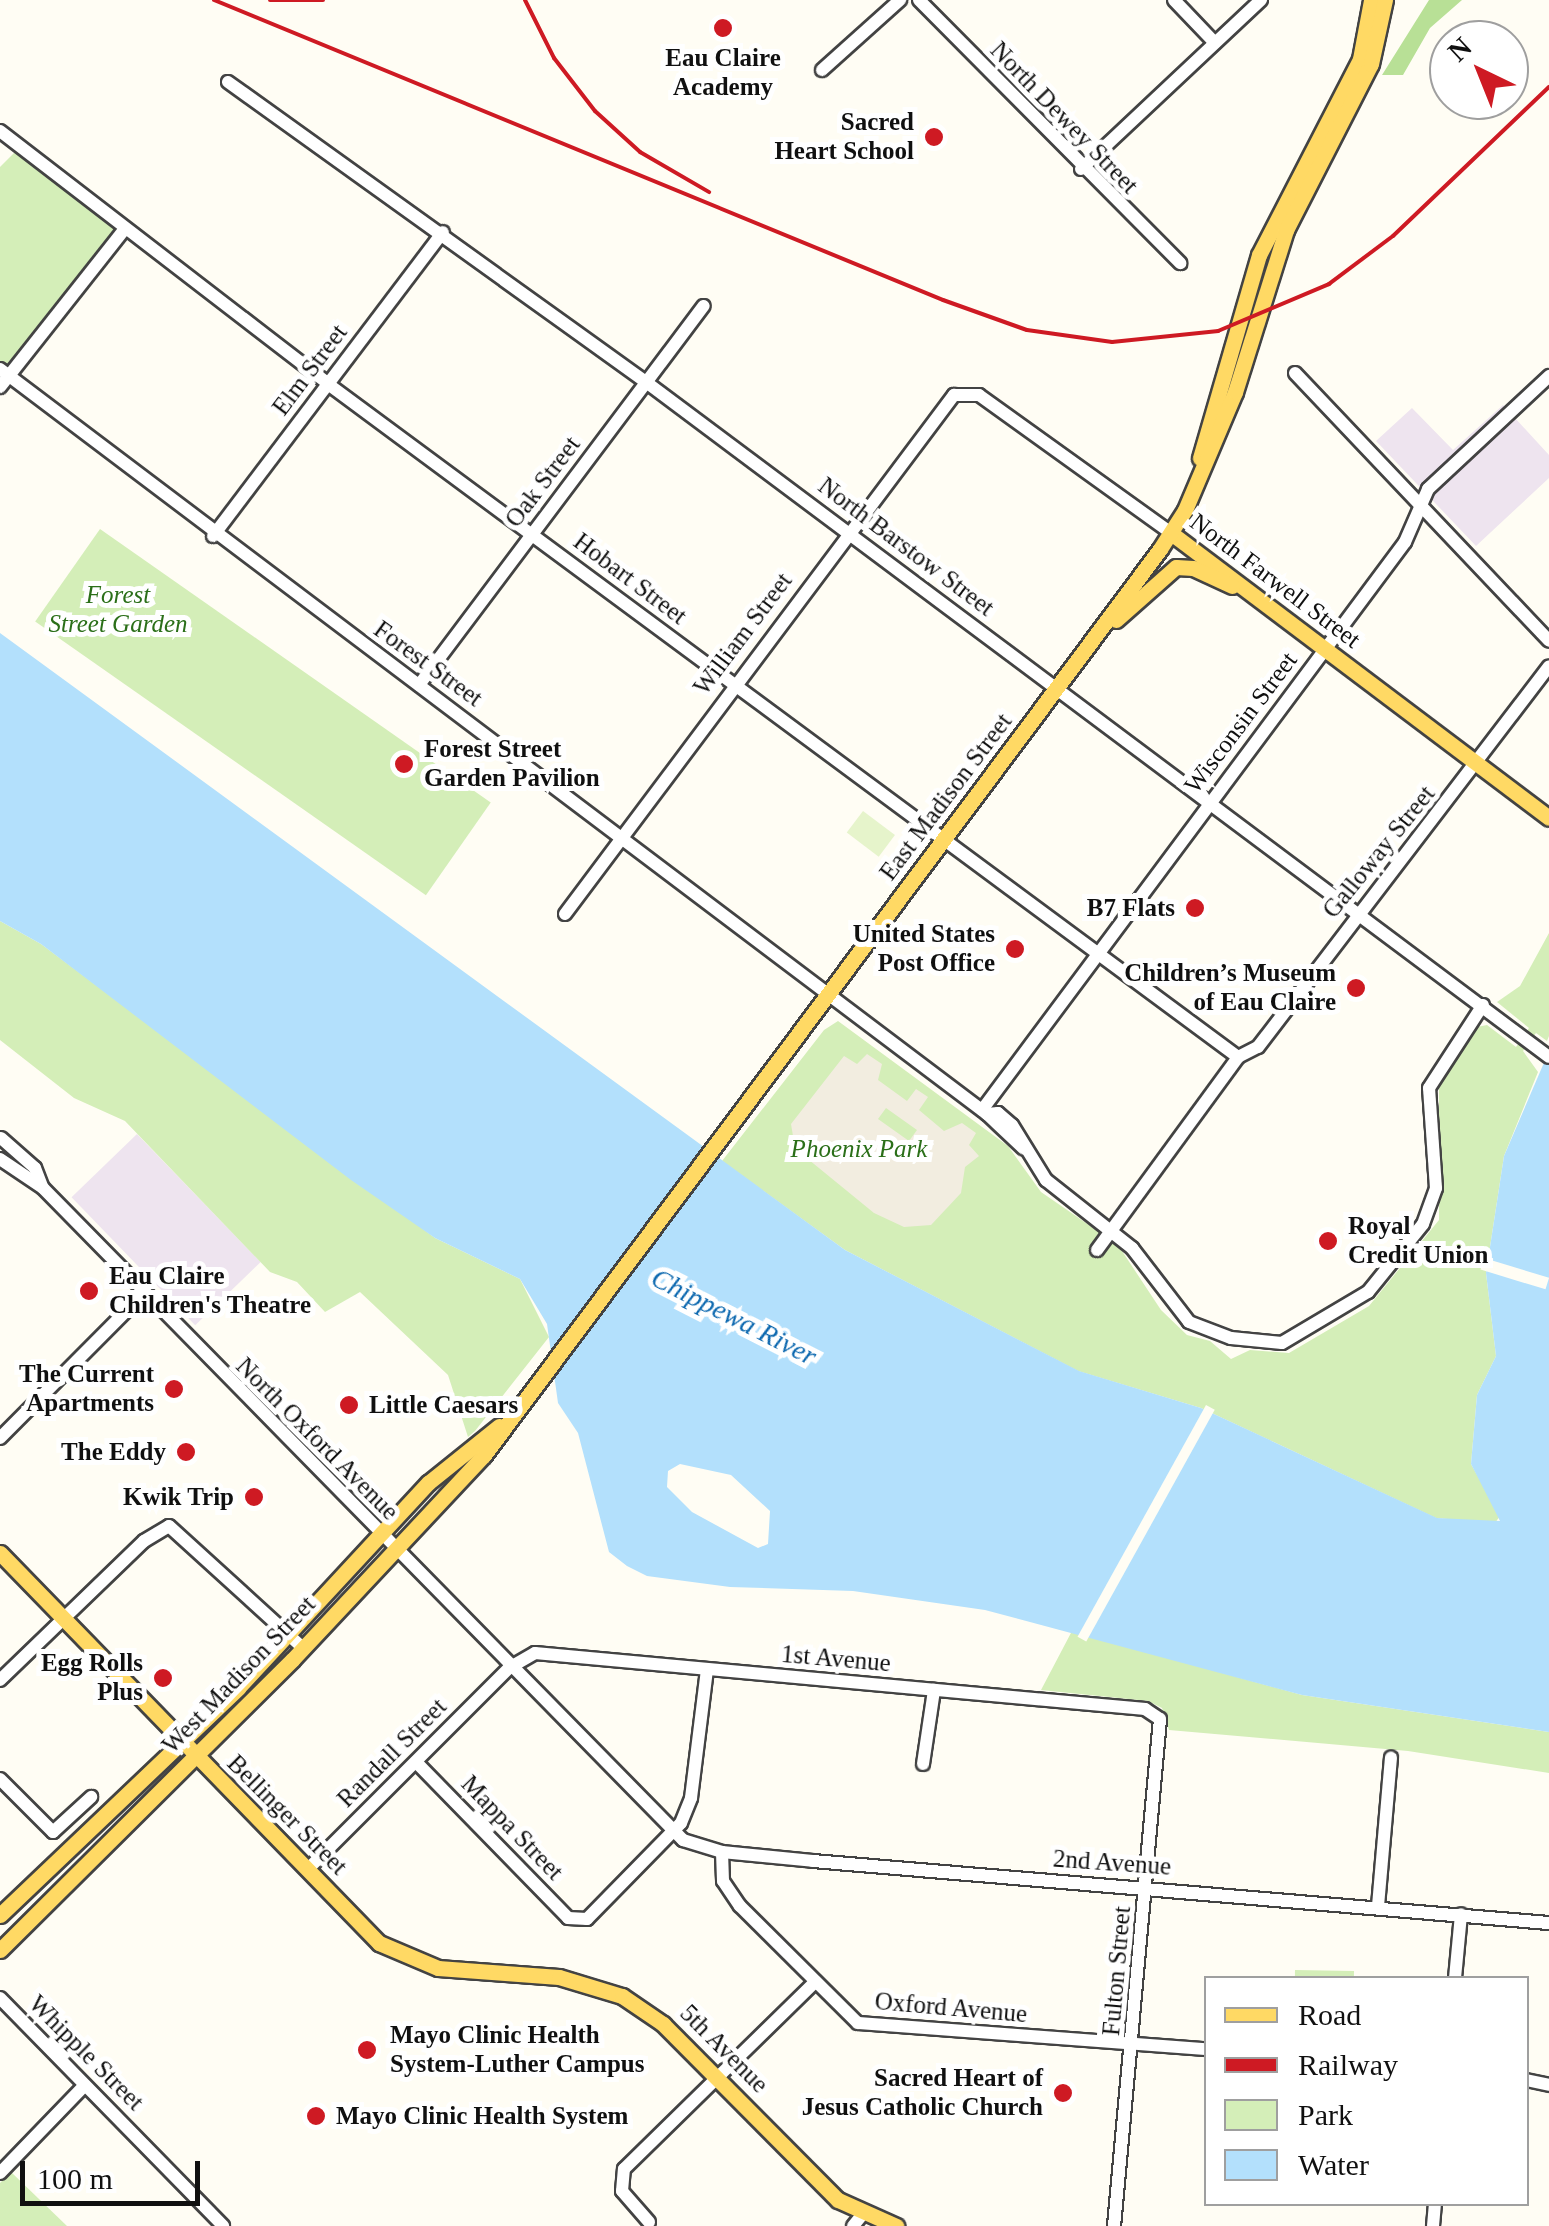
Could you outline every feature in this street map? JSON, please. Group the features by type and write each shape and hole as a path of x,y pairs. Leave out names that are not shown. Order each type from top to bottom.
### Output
{"main road":[{"name":"East Madison Street","path":"1187,505 1259,255 1360,59 1371,0"},
{"name":"East Madison Street","path":"630,1258 730,1130 1171,534 1235,392 1286,230 1380,39 1385,0"},
{"path":"1380,39 1396,0"},
{"name":"North Farwell Street","path":"1171,534 1549,818"},
{"path":"1101,632 1170,569 1193,568 1229,587 1238,584"},
{"name":"West Madison Street","path":"0,1950 303,1648 484,1455 502,1424 630,1258"},
{"name":"West Madison Street","path":"0,1914 179,1744 448,1464 502,1424"},
{"name":"Bellinger Street","path":"0,1554 179,1744 379,1943 406,1957 456,1971 545,1975"},
{"name":"5th Avenue","path":"545,1975 604,1987 644,2008 857,2221 896,2226"}],"street":[{"path":"822,70 900,0"},
{"name":"North Dewey Street","path":"919,0 1081,169 1180,263"},
{"path":"1174,0 1215,43"},
{"path":"1081,169 1261,0"},
{"name":"North Barstow Street","path":"228,82 443,232 1210,801 1545,1055"},
{"name":"Hobart Street","path":"0,130 124,230 328,384 1238,1057"},
{"path":"3,378 124,230"},
{"name":"Elm Street","path":"214,536 443,232"},
{"name":"Oak Street","path":"419,685 704,306"},
{"path":"1295,373 1549,641"},
{"name":"Wisconsin Street","path":"984,1112 1405,542 1428,489 1549,376"},
{"name":"Forest Street","path":"3,378 419,685 984,1112 998,1113 1012,1125 1046,1180 1112,1230 1198,1328 1271,1344 1308,1332 1368,1292 1424,1224 1436,1188 1429,1088 1484,1006"},
{"name":"William Street","path":"565,914 848,532 954,395 966,390"},
{"name":"North Farwell Street","path":"966,390 1171,534"},
{"name":"Galloway Street","path":"1096,1250 1238,1057 1258,1048 1549,668"},
{"path":"0,1137 0,1148"},
{"name":"North Oxford Avenue","path":"0,1137 35,1168 44,1188"},
{"name":"North Oxford Avenue","path":"0,1159 44,1188 142,1295 394,1547"},
{"path":"0,1438 142,1295"},
{"path":"0,1680 144,1541 169,1526 290,1631 303,1648"},
{"path":"394,1547 675,1835 691,1798 707,1670"},
{"name":"1st Avenue","path":"509,1668 535,1653 1145,1708 1160,1719"},
{"name":"Randall Street","path":"307,1870 509,1668"},
{"path":"923,1764 934,1690"},
{"name":"Fulton Street","path":"1114,2226 1160,1719"},
{"path":"1378,1906 1390,1758"},
{"name":"Mappa Street","path":"416,1762 568,1918 579,1922 594,1915 675,1835"},
{"path":"0,1779 52,1832 91,1797"},
{"name":"2nd Avenue","path":"675,1835 722,1852 1549,1923"},
{"name":"Oxford Avenue","path":"722,1852 728,1890 848,2017 870,2026 1204,2049"},
{"path":"1456,1976 1462,1914"},
{"path":"650,2222 620,2183 626,2166 814,1982"},
{"name":"Whipple Street","path":"0,1998 223,2226"},
{"path":"0,2172 85,2085"}],"shaded area":[{"path":"1503,405 1549,455 1549,478 1476,546 1376,441 1412,408 1453,450"},
{"path":"867,1054 882,1064 878,1080 907,1101 916,1089 928,1097 919,1110 944,1131 962,1123 976,1133 969,1145 979,1156 965,1167 961,1193 931,1225 904,1227 874,1213 803,1155 793,1136 791,1124 844,1056 857,1064","holes":["886,1108 917,1130 909,1141 878,1119"]},
{"path":"137,1134 261,1262 195,1325 72,1197"}],"green space":[{"path":"1429,0 1462,0 1439,20 1429,20 1429,30 1403,75 1382,75"},
{"path":"18,149 124,230 10,376 0,368 0,167"},
{"name":"Forest Street Garden","path":"100,529 491,803 426,895 35,622"},
{"path":"863,811 895,835 879,857 847,833"},
{"path":"0,921 41,944 435,1238 520,1279 549,1337 475,1431 468,1437 448,1375 360,1292 325,1312 297,1282 270,1272 125,1121 74,1098 0,1040"},
{"name":"Phoenix Park","path":"1549,933 1549,1036 1547,1041 1536,1033 1523,1051 1538,1072 1504,1156 1486,1273 1496,1356 1477,1395 1471,1464 1500,1516 1495,1523 1436,1518 1201,1408 1078,1371 845,1250 722,1161 824,1030 838,1021 1008,1146 1041,1192 1118,1245 1161,1310 1187,1335 1210,1341 1231,1359 1250,1350 1289,1353 1369,1306 1439,1220 1439,1084 1477,1027 1487,1025 1516,1047 1529,1028 1497,1002 1520,986"},
{"path":"1072,1631 1302,1695 1549,1732 1549,1773 1408,1751 1169,1730 1162,1708 1148,1701 1041,1690"},
{"path":"1295,1970 1354,1971 1354,1976 1295,1976"},
{"path":"11,2172 67,2226 0,2226 0,2183"}],"water":[{"name":"Chippewa River","path":"0,633 845,1250 1079,1371 1201,1408 1437,1518 1500,1521 1471,1464 1477,1395 1496,1356 1486,1273 1504,1156 1549,1051 1549,1732 1302,1695 985,1610 853,1591 730,1587 647,1576 627,1566 609,1552 578,1433 558,1403 547,1324 520,1279 435,1238 351,1180 41,944 0,921","holes":["680,1464 731,1475 770,1511 768,1544 758,1548 692,1512 667,1487 668,1471"]}],"pier":[{"path":"1484,1258 1549,1278 1546,1289 1480,1269"},
{"path":"1206,1405 1215,1410 1086,1642 1078,1637"}],"railway":[{"path":"214,0 943,300 1027,330 1112,342 1218,331 1329,284 1393,236 1549,87"},
{"path":"270,0 323,0"},
{"path":"525,0 554,58 595,111 640,152 709,192"}],"place":[{"name":"Eau Claire Academy","path":"723,28"},
{"name":"Sacred Heart School","path":"934,137"},
{"name":"Forest Street Garden Pavilion","path":"404,764"},
{"name":"B7 Flats","path":"1195,908"},
{"name":"United States Post Office","path":"1015,949"},
{"name":"Children’s Museum of Eau Claire","path":"1356,988"},
{"name":"Royal Credit Union","path":"1328,1241"},
{"name":"Eau Claire Children's Theatre","path":"89,1291"},
{"name":"The Current Apartments","path":"174,1389"},
{"name":"Little Caesars","path":"349,1405"},
{"name":"The Eddy","path":"186,1452"},
{"name":"Kwik Trip","path":"254,1497"},
{"name":"Egg Rolls Plus","path":"163,1678"},
{"name":"Mayo Clinic Health System-Luther Campus","path":"367,2050"},
{"name":"Sacred Heart of Jesus Catholic Church","path":"1063,2093"},
{"name":"Mayo Clinic Health System","path":"316,2116"}]}
